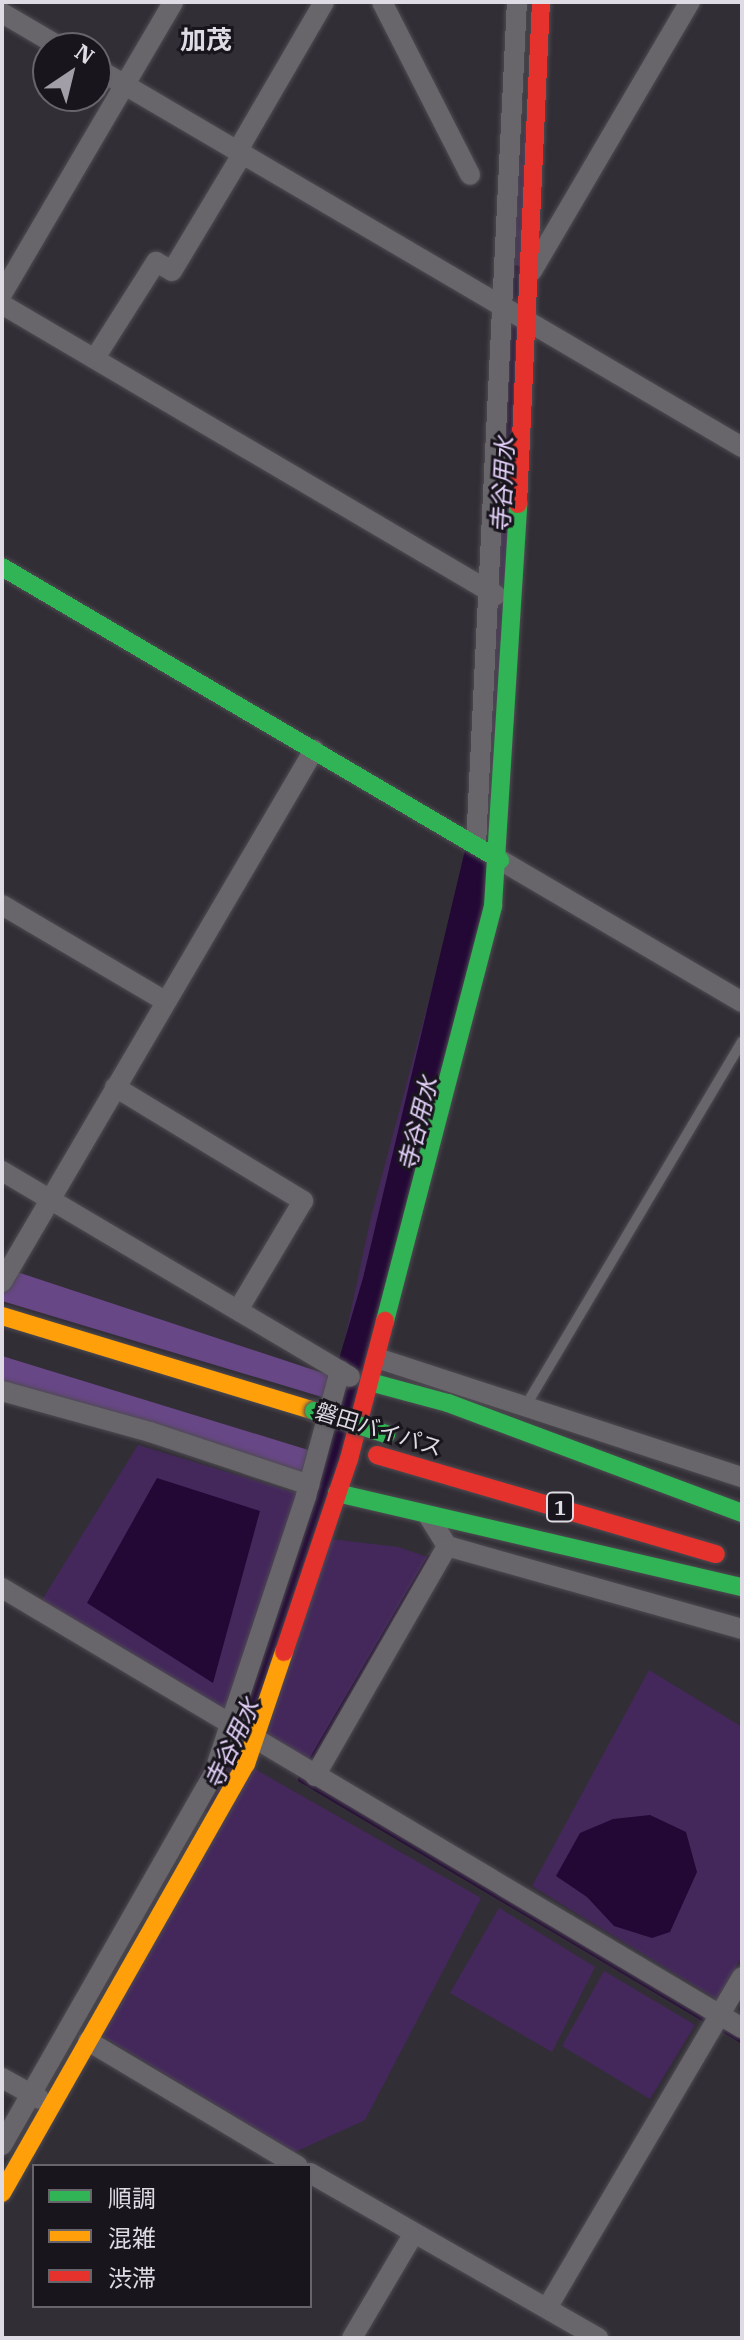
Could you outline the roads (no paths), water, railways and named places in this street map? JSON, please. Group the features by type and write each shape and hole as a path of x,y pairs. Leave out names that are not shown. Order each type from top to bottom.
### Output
{"main road":[{"path":"2,2193 41,2100 88,2041 246,1764 243,1731 337,1493 357,1379 377,1358 493,906 486,852 499,596 525,318 541,2"},
{"path":"2,567 486,852"},
{"name":"磐田バイパス","path":"2,1316 393,1436"},
{"path":"357,1379 448,1403 742,1513"},
{"name":"磐田バイパス","path":"309,1432 377,1455 742,1562"},
{"path":"337,1493 429,1517 648,1562 742,1587"}],"street":[{"path":"173,2 2,300 499,596"},
{"path":"95,358 156,262 172,271 324,2"},
{"path":"382,2 470,175"},
{"path":"517,2 503,305 499,596 486,852 742,1002"},
{"path":"526,281 690,2"},
{"path":"2,13 35,32"},
{"path":"112,77 742,447"},
{"path":"2,1282 314,750"},
{"path":"2,905 165,1001"},
{"path":"115,1087 303,1201 238,1310"},
{"path":"2,1171 357,1379 309,1485 243,1731 214,1773 41,2100 2,2145"},
{"path":"377,1358 742,1477"},
{"path":"2,1391 150,1432 309,1485"},
{"path":"429,1517 447,1546 742,1629"},
{"path":"310,1773 447,1546"},
{"path":"2,1588 742,2028"},
{"path":"547,2308 742,1977"},
{"path":"88,2041 295,2164"},
{"path":"2,2078 41,2100"},
{"path":"312,2174 413,2235 598,2338"},
{"path":"352,2338 413,2235"}],"lane":[{"path":"525,1407 742,1042"}],"waterway":[{"name":"寺谷用水","path":"504,462 514,281"},
{"name":"寺谷用水","path":"208,1796 255,1699 380,1276 487,828"},
{"path":"307,1766 429,1557"},
{"path":"302,1775 300,1779 710,2022"},
{"path":"719,2027 742,2041"}],"district":[{"name":"加茂","path":"206,40"}]}
